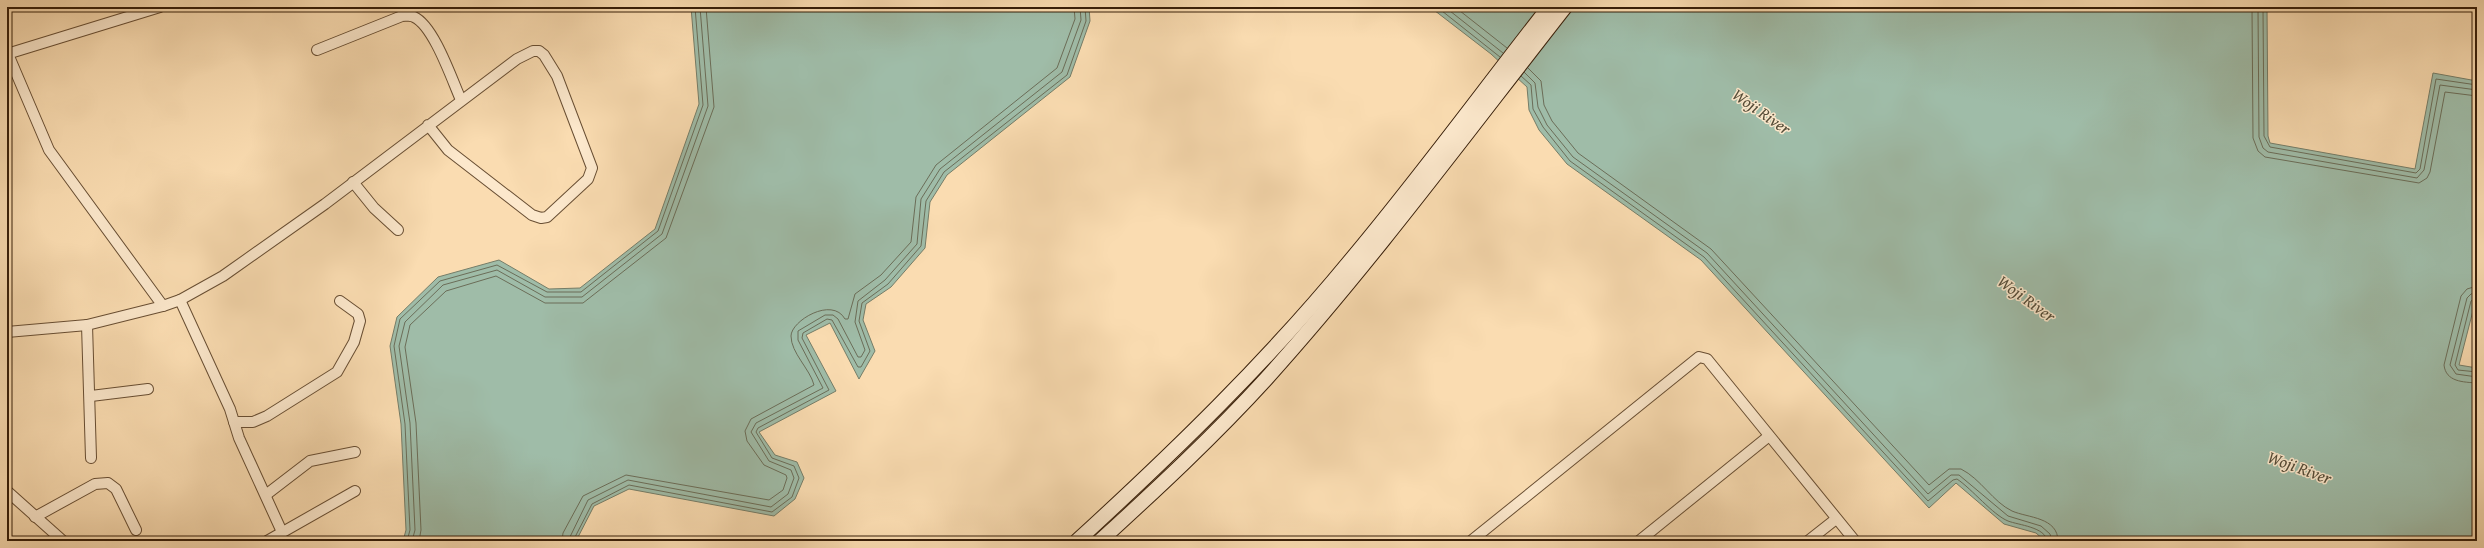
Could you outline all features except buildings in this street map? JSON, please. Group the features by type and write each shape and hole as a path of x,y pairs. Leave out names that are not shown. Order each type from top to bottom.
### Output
{"main road":[{"path":"1100,541 1211,436 1266,379 1369,257 1489,93 1549,7"},
{"path":"1077,541 1192,433 1299,320 1351,261 1489,93 1566,7"}],"street":[{"path":"160,7 7,54 49,150 162,306"},
{"path":"316,50 402,16 413,16 423,24 432,37 461,100"},
{"path":"7,332 87,325 180,300 223,276 353,182 428,125 461,100 517,59 533,51 539,51 544,55 557,76 591,160 592,168 588,179 547,217 541,218 532,215 448,150 428,125"},
{"path":"353,182 374,208 398,230"},
{"path":"180,300 234,422 239,438 267,494 282,532"},
{"path":"234,422 253,422 267,416 337,372 354,342 360,321 358,314 340,301"},
{"path":"87,325 91,396 91,458"},
{"path":"1471,541 1700,357 1706,359 1855,541"},
{"path":"91,396 148,389"},
{"path":"1639,541 1770,436"},
{"path":"267,494 310,461 355,452"},
{"path":"35,517 95,484 108,483 116,489 136,530"},
{"path":"266,541 355,490"},
{"path":"7,491 63,541"},
{"path":"1808,541 1836,519"}],"water":[{"path":"691,7 1089,7 1090,21 1070,77 947,175 930,202 925,248 891,287 866,304 863,320 875,351 859,379 830,323 806,335 836,391 759,432 775,455 797,462 804,478 795,499 774,516 629,489 594,506 576,541 403,541 406,530 401,424 390,346 397,317 438,277 499,260 549,289 580,288 655,229 699,104"},
{"name":"Woji River","path":"1430,7 2267,7 2268,136 2270,143 2415,169 2433,73 2477,81 2477,295 2459,365 2477,368 2477,541 2045,541 2036,533 2004,524 1956,483 1929,508 1701,260 1567,164 1539,130 1529,110 1527,87 1491,54"}]}
